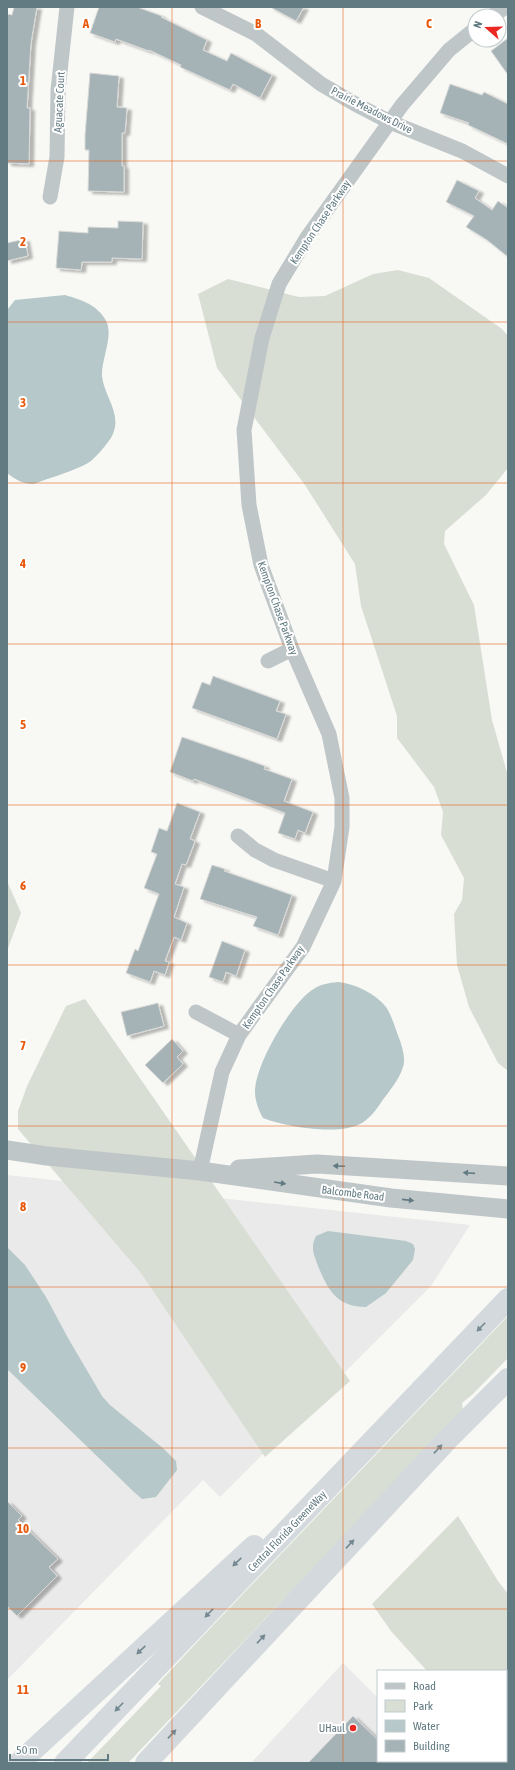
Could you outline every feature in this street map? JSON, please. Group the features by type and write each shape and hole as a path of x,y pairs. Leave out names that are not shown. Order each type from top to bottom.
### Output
{"highway":[{"name":"Central Florida GreeneWay","path":"65,1763 508,1299"},
{"path":"146,1763 448,1439 508,1379"},
{"path":"19,1763 409,1402"}],"street":[{"name":"Aguacate Court","path":"50,196 57,156 58,90 67,7"},
{"name":"Prairie Meadows Drive","path":"202,7 256,34 321,84 357,105 390,122 462,152 508,176"},
{"name":"Kempton Chase Parkway","path":"200,1171 222,1072 239,1036 303,947 334,881 342,826 342,798 329,734 292,649 260,565 249,505 244,430 262,338 279,284 308,236 390,122 449,50 467,35"},
{"path":"268,661 292,649"},
{"path":"238,836 255,850 274,860 334,881"},
{"path":"196,1012 239,1036"},
{"name":"Balcombe Road","path":"7,1150 48,1156 200,1171 383,1197 508,1209"},
{"name":"Balcombe Road","path":"200,1171 317,1164 508,1176"}],"shaded area":[{"path":"7,1175 470,1225 431,1286 220,1497 203,1480 7,1680"},
{"path":"343,1663 377,1697 377,1762 443,1763 251,1763"}],"green space":[{"path":"398,270 429,278 502,329 508,336 508,468 486,495 445,531 444,544 474,605 492,720 508,776 508,1071 498,1063 469,1007 457,965 454,914 462,900 464,878 441,835 443,812 434,787 397,738 397,716 361,606 355,564 305,485 217,368 198,294 228,279 299,297 325,296 373,274"},
{"path":"7,881 21,913 7,951"},
{"path":"85,999 350,1381 265,1457 141,1273 18,1129 18,1111 27,1086 66,1006"},
{"path":"508,1316 508,1358 473,1394 462,1403 463,1411 128,1763 87,1763 161,1686 158,1684 199,1640"},
{"path":"458,1516 498,1581 508,1594 508,1763 502,1762 507,1762 507,1670 426,1670 391,1631 372,1604"}],"water":[{"path":"65,295 93,306 105,319 108,325 109,332 103,362 102,376 103,384 114,413 115,428 108,442 88,463 34,484 26,483 17,480 7,473 7,310 15,300"},
{"path":"338,982 351,985 370,993 386,1007 390,1014 403,1052 404,1064 399,1076 394,1085 368,1119 353,1127 328,1130 313,1129 263,1118 255,1092 261,1067 275,1036 294,1008 312,990 318,986"},
{"path":"328,1231 406,1241 413,1244 415,1249 413,1260 386,1293 366,1307 348,1304 335,1296 330,1290 318,1266 314,1254 313,1244 316,1236"},
{"path":"7,1247 25,1265 46,1297 102,1396 110,1405 164,1449 176,1461 177,1470 156,1497 142,1499 7,1369"}],"building":[{"path":"14,7 37,7 31,43 27,108 30,108 29,164 7,163 7,14 12,15"},
{"path":"99,7 137,7 162,16 161,17 207,40 203,50 227,61 231,53 272,75 260,98 233,84 230,90 180,67 181,65 149,50 116,39 115,42 90,33"},
{"path":"270,7 304,7 296,21"},
{"path":"508,38 508,75 491,51 495,48 507,48"},
{"path":"90,73 119,76 117,107 127,108 125,133 122,133 124,192 88,191 89,150 85,150 85,135"},
{"path":"450,84 482,95 484,92 508,104 508,144 468,125 469,123 440,113"},
{"path":"457,180 479,191 475,198 492,210 498,201 508,208 508,257 487,240 466,227 474,216 446,202"},
{"path":"118,221 143,222 142,259 112,258 112,262 82,262 81,270 56,268 59,231 88,233 88,227 118,228"},
{"path":"25,239 28,256 7,261 7,243"},
{"path":"213,676 280,701 276,711 286,714 277,739 192,708 202,682 210,685"},
{"path":"182,737 265,766 264,769 292,779 284,801 313,812 305,833 298,830 295,839 278,833 285,813 194,779 193,781 170,772"},
{"path":"177,803 200,812 190,839 195,841 186,865 182,864 175,884 184,887 174,917 187,923 181,940 174,937 165,961 169,962 165,975 154,971 150,982 126,973 135,949 138,951 159,894 144,888 157,854 151,852 159,828 167,831"},
{"path":"212,865 225,869 224,871 292,895 278,935 253,926 257,917 200,899"},
{"path":"222,941 245,950 236,976 226,972 223,982 209,977"},
{"path":"158,1003 164,1026 127,1036 121,1012"},
{"path":"172,1039 183,1051 177,1057 183,1064 163,1083 145,1065"},
{"path":"7,1501 22,1516 18,1520 58,1559 49,1567 57,1576 17,1616 7,1606"},
{"name":"UHaul","path":"353,1716 377,1739 378,1763 308,1763"}],"place":[{"name":"UHaul","path":"353,1728"}]}
